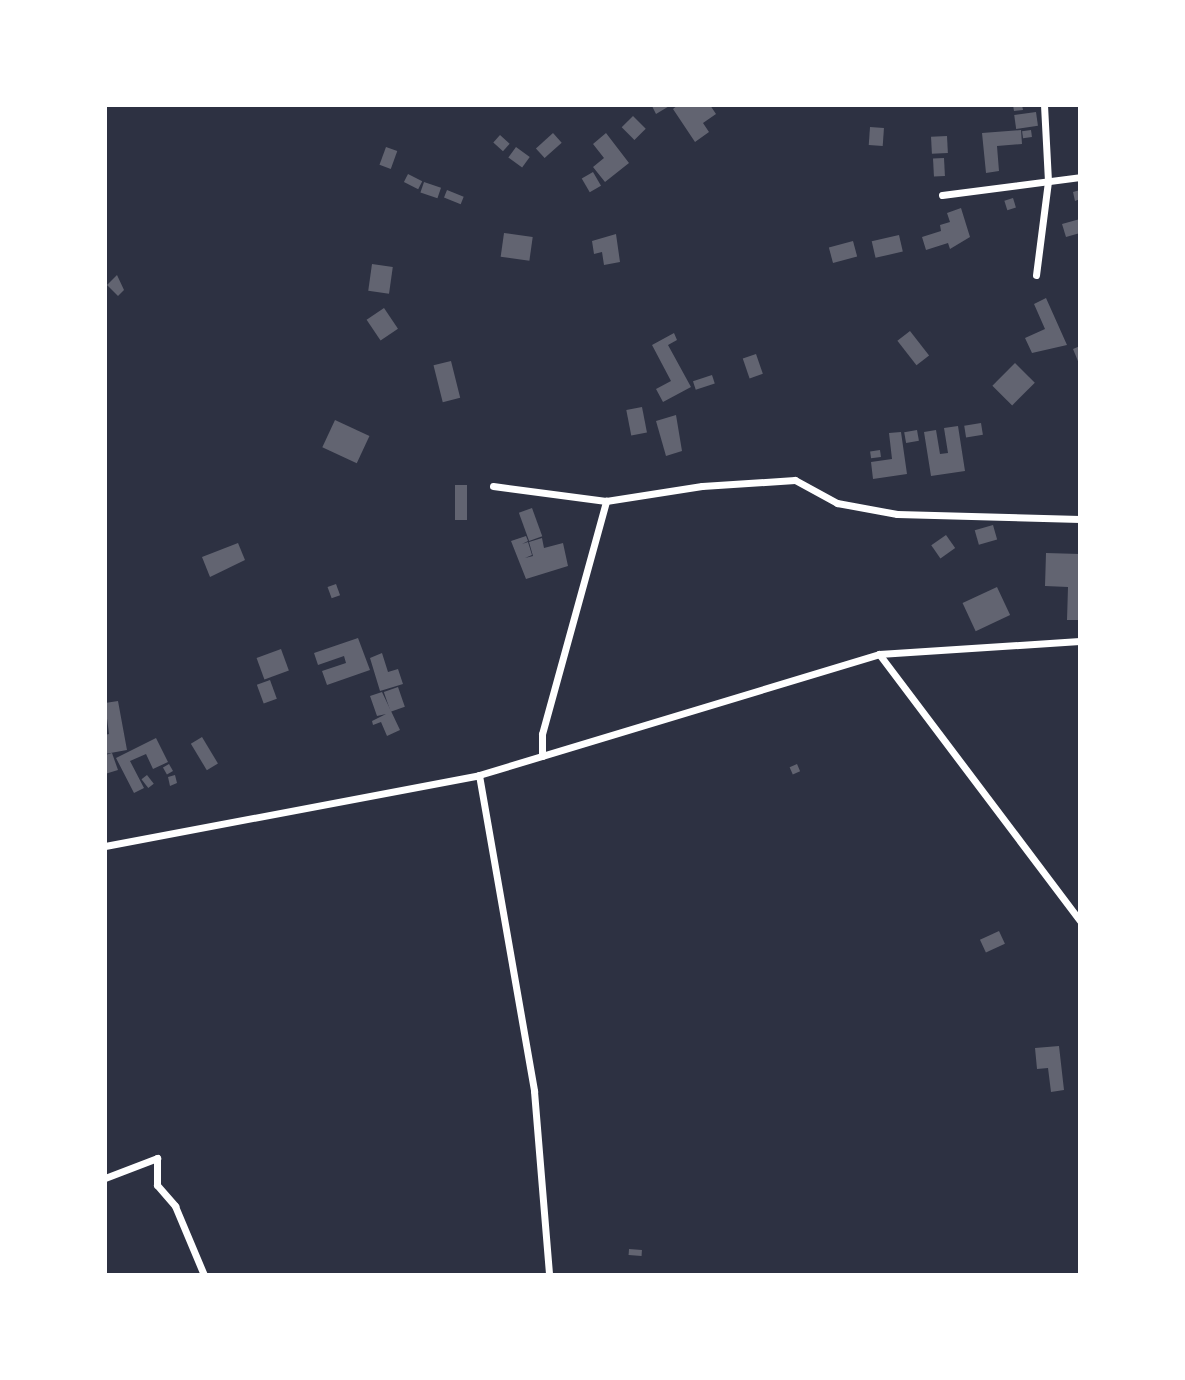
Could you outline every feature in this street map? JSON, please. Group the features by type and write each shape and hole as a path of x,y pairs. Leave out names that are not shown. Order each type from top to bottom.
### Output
{"street":[{"path":"1035,275 1048,181 1044,105"},
{"path":"942,195 1080,177"},
{"path":"493,486 606,501 702,486 794,480 837,503 898,514 1080,519"},
{"path":"542,757 542,734 606,501"},
{"path":"105,846 479,775 880,654 1080,641"},
{"path":"880,654 1080,921"},
{"path":"479,775 534,1091 549,1275"},
{"path":"105,1178 157,1158 157,1185 175,1206 204,1275"}],"building":[{"path":"656,105 671,105 656,114 652,106"},
{"path":"678,105 710,105 716,114 703,123 709,132 695,142 673,109"},
{"path":"1013,105 1022,105 1023,110 1014,111"},
{"path":"1036,112 1038,126 1016,129 1014,115"},
{"path":"633,116 646,129 634,140 622,127"},
{"path":"870,127 884,128 883,146 869,145"},
{"path":"1021,130 1022,144 997,146 999,171 986,173 982,133"},
{"path":"1031,130 1032,137 1023,138 1022,131"},
{"path":"553,133 562,143 545,158 536,148"},
{"path":"606,133 629,163 605,182 593,167 604,158 593,144"},
{"path":"500,135 510,144 503,151 493,142"},
{"path":"947,136 948,153 932,154 931,137"},
{"path":"386,147 397,151 391,169 380,165"},
{"path":"516,147 530,157 522,168 508,158"},
{"path":"944,158 945,176 934,177 933,159"},
{"path":"593,172 601,186 590,192 582,178"},
{"path":"408,174 422,181 418,189 404,182"},
{"path":"424,182 441,188 437,198 420,192"},
{"path":"447,190 464,197 461,204 444,197"},
{"path":"1080,190 1080,199 1075,201 1073,192"},
{"path":"1013,198 1016,208 1007,210 1004,201"},
{"path":"961,208 970,237 950,249 948,243 926,250 922,237 941,231 940,225 950,222 947,213"},
{"path":"1080,219 1080,233 1066,237 1062,224"},
{"path":"504,233 533,237 529,261 501,257"},
{"path":"616,234 620,262 604,265 602,252 594,254 592,241"},
{"path":"899,235 903,252 876,258 872,241"},
{"path":"853,241 857,256 833,263 829,247"},
{"path":"372,264 393,267 389,294 368,291"},
{"path":"117,275 124,290 118,296 107,285"},
{"path":"1046,298 1067,345 1032,353 1025,338 1045,329 1034,304"},
{"path":"384,308 398,329 381,340 367,320"},
{"path":"910,331 929,355 916,365 897,341"},
{"path":"674,333 677,340 668,345 691,387 663,402 656,389 671,381 652,345"},
{"path":"1080,346 1080,366 1073,349"},
{"path":"756,354 763,374 750,378 743,359"},
{"path":"451,361 460,398 443,402 434,365"},
{"path":"1015,363 1035,383 1012,405 992,386"},
{"path":"712,375 715,384 696,390 693,381"},
{"path":"642,407 647,433 631,436 626,410"},
{"path":"676,415 682,451 666,456 656,421"},
{"path":"335,420 369,436 357,463 322,447"},
{"path":"981,423 983,435 966,438 964,426"},
{"path":"958,426 965,471 931,476 924,432 936,430 940,454 948,453 944,428"},
{"path":"917,430 919,441 906,443 904,432"},
{"path":"901,432 907,474 873,479 871,462 892,459 889,433"},
{"path":"880,450 881,457 871,458 870,451"},
{"path":"455,485 467,485 467,520 455,520"},
{"path":"532,508 542,536 529,541 519,513"},
{"path":"993,525 997,539 979,545 975,530"},
{"path":"946,535 955,548 940,558 931,545"},
{"path":"526,536 528,541 522,544 528,542 532,555 525,558 533,556 529,542 542,538 544,548 563,543 568,566 526,579 511,541"},
{"path":"238,543 245,560 210,577 202,557"},
{"path":"1046,553 1080,554 1080,620 1067,620 1068,587 1045,586"},
{"path":"336,584 340,595 332,598 328,587"},
{"path":"997,587 1010,615 976,631 963,603"},
{"path":"358,638 370,670 327,685 322,671 346,663 344,656 318,665 314,653"},
{"path":"281,649 289,671 264,680 257,658"},
{"path":"382,653 388,672 398,669 403,684 380,691 370,658"},
{"path":"270,680 277,699 264,704 257,685"},
{"path":"398,687 405,707 391,712 384,692"},
{"path":"382,692 400,730 387,736 381,722 373,725 372,721 386,714 377,716 370,696"},
{"path":"118,701 127,750 105,754 105,735 109,734 105,703"},
{"path":"202,737 218,764 207,770 191,744"},
{"path":"156,738 168,762 153,769 146,754 130,761 144,788 134,793 116,758"},
{"path":"112,753 118,770 105,774 105,755"},
{"path":"169,764 173,771 167,774 163,768"},
{"path":"797,764 800,771 793,774 790,767"},
{"path":"147,775 154,784 148,788 141,779"},
{"path":"175,775 177,783 170,786 168,777"},
{"path":"999,931 1005,944 986,953 980,940"},
{"path":"1059,1046 1064,1090 1051,1092 1048,1068 1037,1069 1035,1048"},
{"path":"629,1249 642,1250 642,1256 629,1255"}]}
